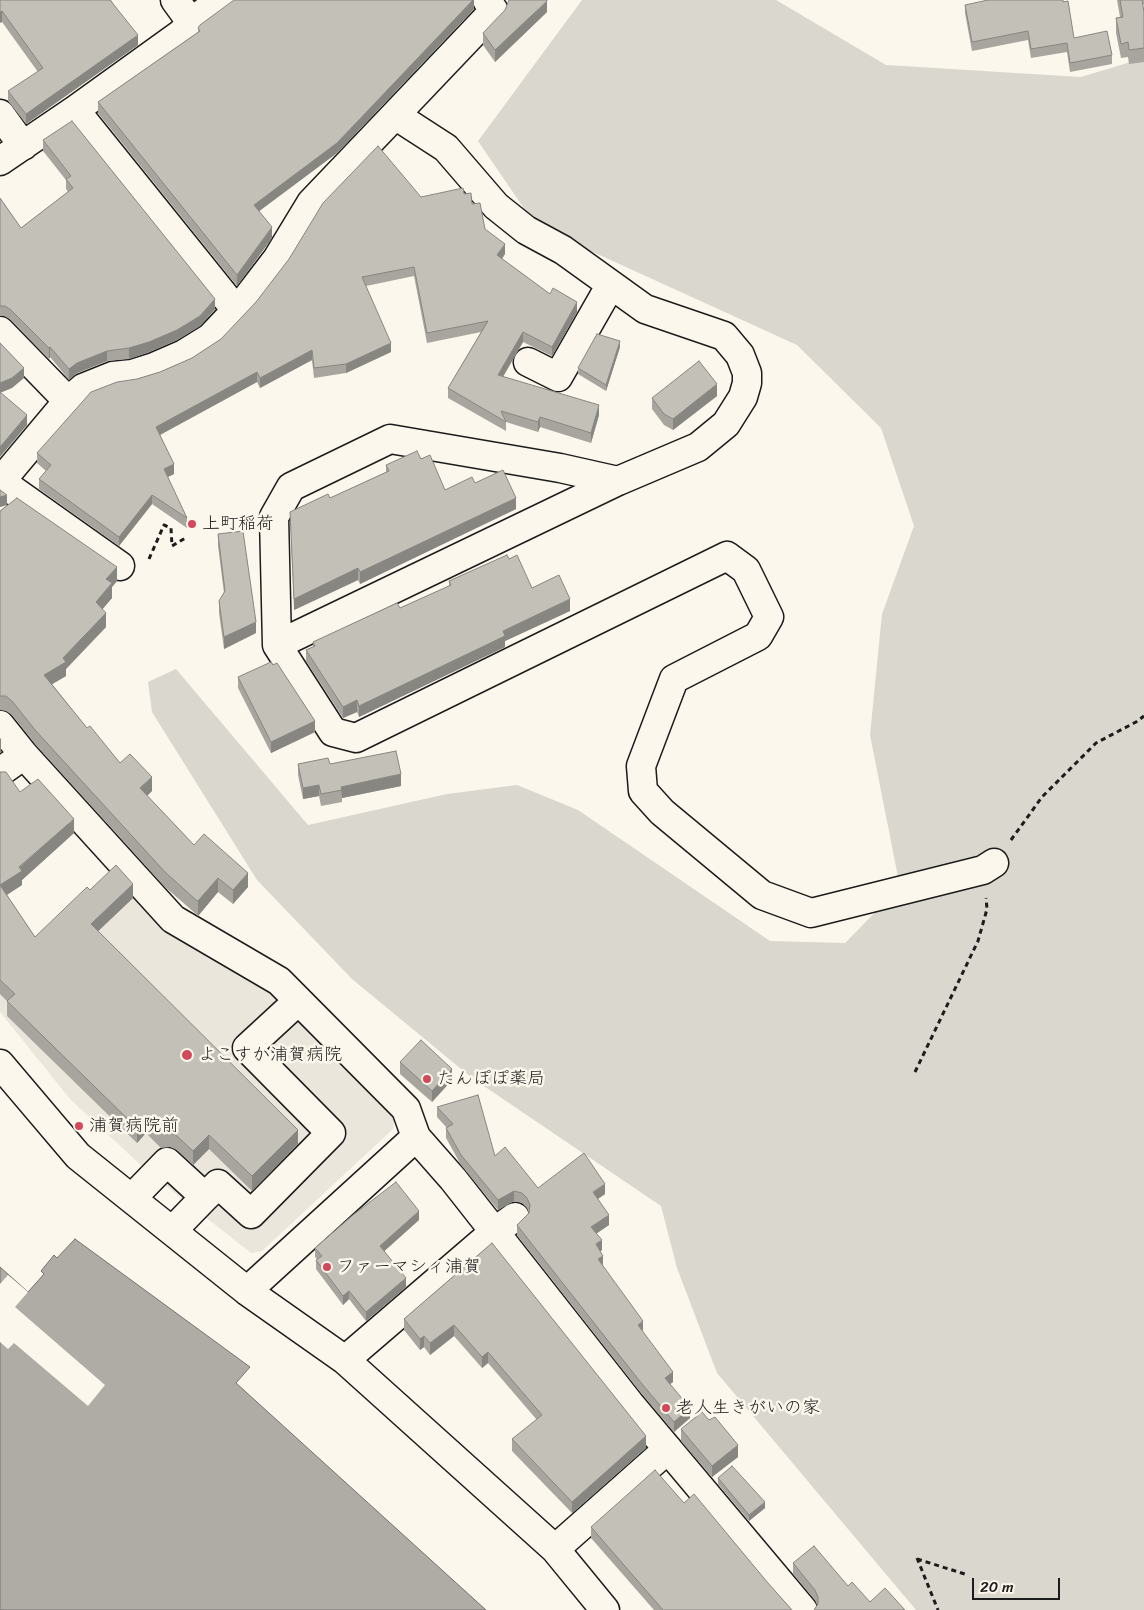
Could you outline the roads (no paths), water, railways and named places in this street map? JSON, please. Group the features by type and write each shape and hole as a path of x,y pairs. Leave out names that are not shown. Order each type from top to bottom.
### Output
{"street":[{"path":"175,0 192,22"},
{"path":"0,161 76,110 182,33 192,22 221,0"},
{"path":"120,566 0,481 68,401 83,388 113,376 132,374 154,367 184,354 210,338 236,310 277,258 311,203 395,115 496,4"},
{"path":"76,110 236,310"},
{"path":"0,114 23,146"},
{"path":"277,645 618,482 698,448 726,424 739,404 747,383 747,373 740,355 724,336 645,309 610,286 562,250 526,230 496,206 446,148 395,115"},
{"path":"528,362 558,377 610,286"},
{"path":"0,331 68,401"},
{"path":"618,482 560,468 390,439 291,487 274,517 277,645 333,732 356,738 727,556 746,570 769,617 758,636 674,679 641,766 643,791 662,812 762,895 811,913 989,866"},
{"path":"0,725 24,755 173,919 279,982 406,1108 416,1137 504,1224 668,1449 789,1605"},
{"path":"0,772 24,755"},
{"path":"172,1230 218,1184 251,1214 331,1134 247,1048 298,1001"},
{"path":"0,1064 78,1156 247,1291 345,1360 555,1549 605,1610"},
{"path":"247,1291 416,1137"},
{"path":"132,1198 167,1162 205,1197"},
{"path":"345,1360 504,1224"},
{"path":"555,1549 668,1449"}],"place":[{"name":"上町稲荷","path":"192,524"},
{"name":"よこすか浦賀病院","path":"187,1055"},
{"name":"たんぽぽ薬局","path":"427,1079"},
{"name":"浦賀病院前","path":"79,1126"},
{"name":"ファーマシィ浦賀","path":"327,1267"},
{"name":"老人生きがいの家","path":"666,1408"}]}
